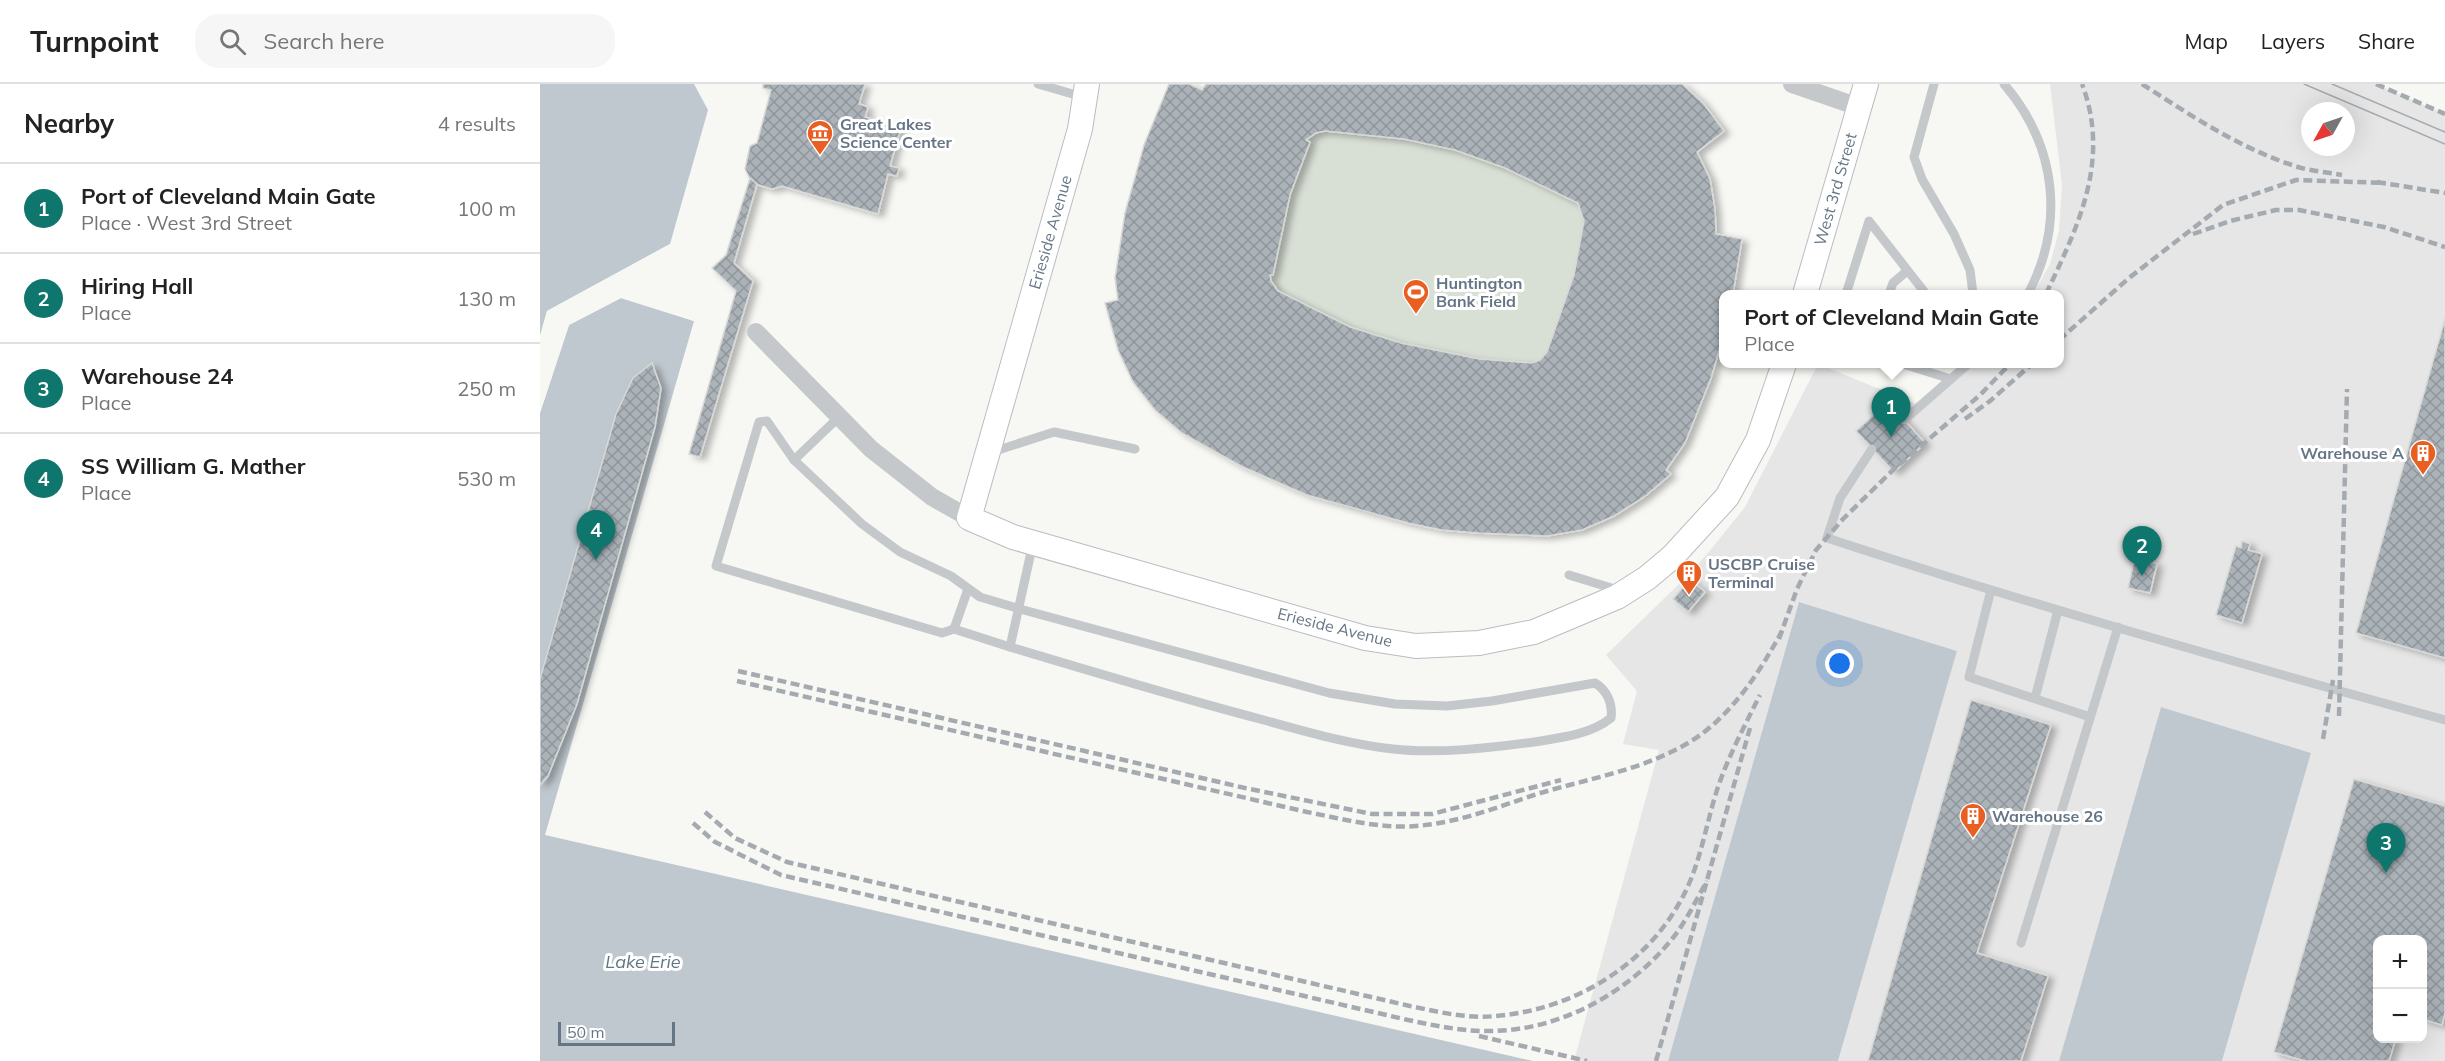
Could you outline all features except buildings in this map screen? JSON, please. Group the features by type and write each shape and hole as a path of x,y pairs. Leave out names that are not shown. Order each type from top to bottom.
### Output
{"street":[{"path":"1792,84 1859,107"},
{"name":"West 3rd Street","path":"1806,290 1866,84"},
{"name":"Erieside Avenue","path":"969,518 1080,129 1085,91"},
{"name":"Erieside Avenue","path":"756,332 871,449 932,497 969,518 1013,537 1365,638 1416,646 1479,643 1534,632 1575,617 1625,592 1647,578 1672,557 1713,515 1727,497 1758,440 1782,368"}],"lane":[{"path":"1038,84 1085,91"},
{"path":"1934,84 1914,158 1922,179 1954,234 1970,270 1972,290"},
{"path":"2004,84 2023,109 2036,136 2046,166 2051,196 2052,218 2049,241 2044,262 2030,290"},
{"path":"1847,290 1869,222 1923,290"},
{"path":"1890,290 1893,283 1907,271"},
{"path":"1918,368 1951,379"},
{"path":"1904,420 1963,368"},
{"path":"794,460 839,417"},
{"path":"767,421 794,460 862,524 900,552 951,576 980,597 1340,695 1395,704 1447,706 1492,701 1595,683 1603,687 1613,707 1611,718 1603,725 1568,736 1502,746 1396,750 1354,744 1214,707 954,629 942,633 716,566 759,422 767,421"},
{"path":"987,454 1054,432 1135,449"},
{"path":"1872,449 1840,498 1827,538 2058,610 2445,720"},
{"path":"1010,647 1034,543"},
{"path":"1569,575 1625,592"},
{"path":"954,629 968,589"},
{"path":"1991,590 1969,677 2090,717"},
{"path":"2035,698 2058,610"},
{"path":"2021,943 2118,627"}],"shaded area":[{"name":"Huntington Bank Field","path":"1169,84 1189,84 1202,90 1206,84 1682,84 1703,103 1697,152 1710,179 1716,234 1742,239 1734,290 1719,290 1719,351 1711,378 1685,443 1666,470 1671,474 1619,513 1583,529 1552,535 1497,534 1425,526 1354,510 1286,486 1194,440 1161,416 1136,384 1113,332 1105,303 1118,300 1125,212 1144,145"},
{"path":"2050,84 2376,84 2445,114 2445,1061 2222,1061 2311,753 2161,707 2059,1061 1838,1061 1957,651 1799,602 1668,1061 1574,1061 1659,750 1623,744 1637,691 1606,655 1679,584 1708,553 1745,507 1816,368 1828,368 1921,406 1964,368 2064,368 2064,290 2035,290 2050,264 2059,231 2062,185"}],"water":[{"path":"540,84 694,84 708,110 670,244 547,311 540,335"},
{"name":"Lake Erie","path":"621,298 694,321 545,835 1533,1061 540,1061 540,413 569,325"},
{"path":"1799,602 1957,651 1838,1061 1668,1061"},
{"path":"2161,707 2311,753 2222,1061 2059,1061"}],"pier":[{"path":"670,244 671,246 550,313 543,336 540,338 547,311"},
{"path":"621,295 694,318 694,321 621,298 569,325 540,413 540,404 567,323"}],"tram line":[{"path":"2304,84 2445,144"},
{"path":"2332,84 2445,132"}],"railway":[{"path":"2048,290 2079,218 2092,166 2093,140 2090,112 2082,84"},
{"path":"2142,84 2215,129 2272,158 2298,167 2342,175"},
{"path":"2376,84 2445,114"},
{"path":"2064,336 2129,278 2223,205 2296,180 2385,183"},
{"path":"2377,182 2445,193"},
{"path":"2193,234 2230,221 2276,210 2299,210 2384,227 2445,247"},
{"path":"1779,639 1797,589 1816,550 1843,519 1892,471 1980,395 2006,368"},
{"path":"1965,419 1990,401 2027,368"},
{"path":"2339,716 2347,389"},
{"path":"737,681 1307,812 1375,825 1402,827 1446,822 1476,814 1629,768 1675,750 1696,738 1715,723 1735,702 1760,668 1782,631"},
{"path":"738,671 1245,788 1372,814 1432,814 1561,780"},
{"path":"2323,739 2333,680"},
{"path":"705,812 735,838 787,862 1442,1013 1496,1016 1557,1003 1586,990 1613,975 1659,933 1677,907 1691,879 1722,775 1760,695"},
{"path":"1656,1061 1750,728"},
{"path":"693,823 715,842 781,875 1408,1020 1472,1031 1520,1029 1545,1023 1569,1015 1615,991 1655,958 1672,939 1707,881"},
{"path":"1479,1036 1587,1061"}],"place":[{"name":"Great Lakes Science Center","path":"820,156"},
{"name":"Huntington Bank Field","path":"1416,315"},
{"name":"Port of Cleveland Main Gate","path":"1891,437"},
{"name":"Warehouse A","path":"2423,476"},
{"name":"SS William G. Mather","path":"596,560"},
{"name":"Hiring Hall","path":"2142,576"},
{"name":"USCBP Cruise Terminal","path":"1689,596"},
{"name":"Warehouse 26","path":"1973,839"},
{"name":"Warehouse 24","path":"2386,873"}]}
